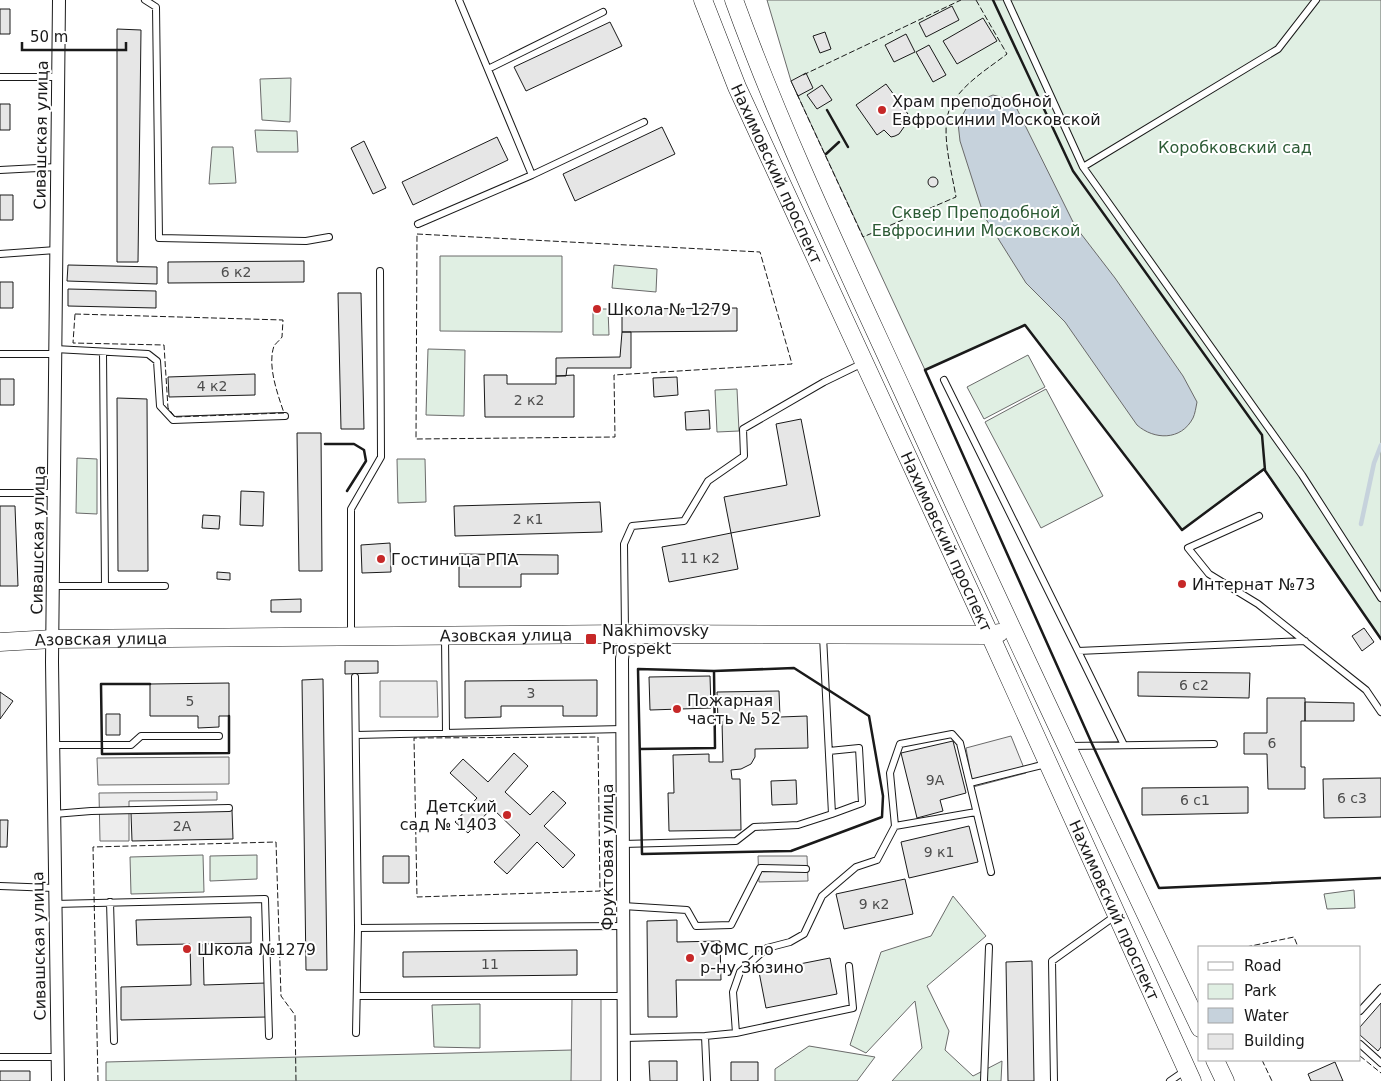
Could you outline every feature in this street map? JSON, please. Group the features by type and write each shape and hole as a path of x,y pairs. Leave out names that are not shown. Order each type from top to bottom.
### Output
{"main road":[{"name":"Нахимовский проспект","path":"703,0 737,87 990,635 1189,1075"},
{"name":"Нахимовский проспект","path":"734,0 762,77 799,164 1011,630 1198,1024"},
{"name":"Азовская улица","path":"0,642 53,639 351,638 624,634 990,635 1011,630"},
{"path":"1215,1061 1225,1081"}],"street":[{"name":"Сивашская улица","path":"58,1081 54,904 53,586 59,0"},
{"name":"Фруктовая улица","path":"624,634 622,659 624,1081"}],"lane":[{"path":"145,0 156,7 159,238 306,241 329,237"},
{"path":"459,0 532,175"},
{"path":"1007,0 1083,167 1302,475 1381,598"},
{"path":"1083,167 1278,49 1316,0"},
{"path":"488,69 603,12"},
{"path":"0,78 58,76"},
{"path":"418,224 532,175 644,122"},
{"path":"0,170 57,167"},
{"path":"0,254 56,250"},
{"path":"351,638 351,509 381,457 380,271"},
{"path":"0,354 55,352 148,354 157,361 160,406 173,420 285,416"},
{"path":"103,352 105,586"},
{"path":"624,634 624,544 632,526 684,521 708,481 744,456 743,428 824,382 864,363"},
{"path":"944,380 1124,746"},
{"path":"0,493 55,492"},
{"path":"1260,516 1188,548 1210,574 1258,604 1366,690 1381,712"},
{"path":"53,586 165,586"},
{"path":"823,636 832,814"},
{"path":"445,637 446,733"},
{"path":"1078,651 1305,641"},
{"path":"355,677 358,928 356,1033"},
{"path":"356,735 623,729"},
{"path":"736,1033 734,992 740,972 767,948 790,942 804,934 822,896 856,867 877,860 895,826 890,773 900,744 952,734 960,743 991,872"},
{"path":"53,745 131,745 141,736 219,736"},
{"path":"1066,746 1214,744"},
{"path":"623,844 736,841 754,827 798,825 862,803 859,748 829,751"},
{"path":"970,783 1048,764"},
{"path":"54,814 91,811 230,808"},
{"path":"895,826 976,812"},
{"path":"623,906 687,910 696,926 731,924 760,868 806,868"},
{"path":"0,886 54,888"},
{"path":"54,904 265,898 269,1036"},
{"path":"110,902 114,1041"},
{"path":"1054,1081 1052,961 1116,915"},
{"path":"358,928 623,926"},
{"path":"984,1081 989,947"},
{"path":"624,1038 705,1036 736,1033 854,1008 849,966"},
{"path":"1361,1010 1381,988"},
{"path":"357,996 624,996"},
{"path":"705,1036 707,1081"},
{"path":"1361,1045 1381,1063"},
{"path":"0,1057 58,1057"},
{"path":"1170,1081 1189,1075"}],"green space":[{"path":"767,0 1381,0 1381,639 1264,470 1182,530 1025,325 925,370 791,81"},
{"path":"291,78 290,122 262,120 260,79"},
{"path":"255,130 297,131 298,152 257,152"},
{"path":"212,147 233,147 236,183 209,184"},
{"path":"440,256 562,256 562,332 440,331"},
{"path":"614,265 657,269 656,292 612,288"},
{"path":"593,309 608,309 609,335 593,335"},
{"path":"428,349 465,350 464,416 426,415"},
{"path":"1028,355 1045,387 984,419 967,387"},
{"path":"737,389 739,431 717,432 715,390"},
{"path":"1046,389 1103,496 1041,528 985,422"},
{"path":"77,458 97,459 97,514 76,513"},
{"path":"397,459 425,459 426,502 398,503"},
{"path":"203,855 204,892 131,894 130,857"},
{"path":"257,855 257,879 210,881 210,856"},
{"path":"1354,890 1355,908 1327,909 1324,894"},
{"path":"953,896 986,936 927,986 949,1031 945,1050 973,1076 1002,1061 1001,1081 892,1081 922,1048 915,1001 866,1053 850,1045 881,952 931,936"},
{"path":"480,1004 480,1048 434,1047 432,1005"},
{"path":"809,1046 875,1057 857,1081 775,1081 775,1069"},
{"path":"572,1050 573,1081 106,1081 106,1062"}],"shaded area":[{"path":"380,681 437,681 438,717 380,717"},
{"path":"1011,736 1026,773 973,787 966,748"},
{"path":"229,757 229,784 98,785 97,758"},
{"path":"217,792 217,800 129,801 129,841 100,841 99,793"},
{"path":"758,856 807,856 808,881 759,882"},
{"path":"572,997 601,997 601,1081 571,1081"}],"water":[{"path":"993,95 1008,99 1015,105 1075,226 1115,278 1183,376 1197,402 1193,418 1182,431 1167,436 1159,435 1144,430 1137,425 1065,322 1026,283 984,216 960,141 958,123 967,107"}],"building":[{"path":"952,6 959,20 926,37 919,23"},
{"path":"0,9 10,9 10,34 0,34"},
{"path":"983,18 997,41 957,64 943,41"},
{"path":"610,22 622,46 526,91 514,67"},
{"path":"117,29 141,30 138,262 117,262"},
{"path":"825,32 831,49 820,53 813,36"},
{"path":"906,34 915,52 894,62 885,45"},
{"path":"929,45 946,75 933,82 916,52"},
{"path":"806,73 813,88 798,96 791,81"},
{"name":"Храм преподобной Евфросинии Московской","path":"886,84 908,114 900,119 904,127 899,134 891,137 884,130 877,135 856,105"},
{"path":"822,85 832,100 817,109 807,95"},
{"path":"0,104 10,104 10,130 0,130"},
{"path":"662,127 675,154 575,201 563,174"},
{"path":"497,137 508,160 413,205 402,182"},
{"path":"364,141 386,188 373,194 351,148"},
{"path":"933,177 938,182 933,187 928,182"},
{"path":"0,195 13,195 13,220 0,220"},
{"path":"304,261 304,282 168,283 168,262"},
{"path":"68,265 157,267 157,284 67,281"},
{"path":"0,282 13,282 13,308 0,308"},
{"path":"68,289 156,291 156,308 68,306"},
{"path":"338,293 361,293 364,429 341,429"},
{"path":"737,308 737,331 622,332 622,309"},
{"path":"622,332 631,332 631,368 567,368 566,376 556,376 556,358 620,357"},
{"path":"255,374 255,395 169,397 168,377"},
{"path":"484,375 507,375 507,384 556,384 556,376 574,375 574,417 485,417"},
{"path":"677,377 678,395 654,397 653,378"},
{"path":"0,379 14,379 14,405 0,405"},
{"path":"117,398 147,399 148,571 118,571"},
{"path":"709,410 710,429 686,430 685,412"},
{"path":"801,419 820,516 731,533 724,497 787,485 776,424"},
{"path":"297,433 321,433 322,571 299,571"},
{"path":"241,491 264,492 263,526 240,525"},
{"path":"600,502 602,532 455,536 454,506"},
{"path":"0,506 15,506 18,586 0,586"},
{"path":"203,515 220,516 219,529 202,528"},
{"path":"731,533 738,569 669,582 662,547"},
{"path":"390,543 391,572 362,573 361,545"},
{"path":"459,554 558,555 558,574 521,574 521,587 459,587"},
{"path":"217,572 230,573 230,580 217,579"},
{"path":"301,599 301,612 271,612 271,600"},
{"path":"1364,628 1374,642 1362,651 1352,636"},
{"path":"345,661 378,661 378,673 345,674"},
{"path":"1138,672 1250,673 1249,698 1138,696"},
{"path":"710,676 711,708 650,710 649,677"},
{"path":"323,679 327,970 306,970 302,680"},
{"path":"597,680 597,716 563,716 563,706 501,706 501,717 465,718 465,681"},
{"path":"229,683 229,716 219,716 219,727 198,728 198,716 150,716 150,684"},
{"path":"779,691 780,717 807,716 808,748 755,749 755,757 751,764 741,769 731,770 732,779 740,779 741,830 669,831 668,793 674,793 673,755 709,754 709,762 723,762 722,721 718,721 717,692"},
{"path":"0,692 13,701 0,719"},
{"path":"1267,698 1305,698 1305,721 1301,721 1301,767 1305,767 1305,789 1268,789 1267,754 1244,754 1244,733 1267,733"},
{"path":"1305,702 1354,703 1354,721 1305,721"},
{"path":"106,714 120,714 120,735 106,735"},
{"path":"953,741 966,793 940,800 943,811 917,818 901,753"},
{"path":"514,753 528,766 505,792 530,815 553,791 566,803 544,826 575,855 563,868 537,842 507,874 494,862 520,835 492,808 468,833 455,822 477,798 450,773 463,759 488,782"},
{"path":"1381,778 1381,817 1324,818 1323,779"},
{"path":"796,780 797,804 772,805 771,781"},
{"path":"1248,787 1248,813 1142,815 1142,788"},
{"path":"232,810 233,839 132,841 131,813"},
{"path":"0,820 8,820 7,847 0,847"},
{"path":"969,826 978,862 909,878 901,842"},
{"path":"383,856 409,856 409,883 383,883"},
{"path":"905,879 913,914 844,929 836,894"},
{"path":"251,917 251,943 203,944 204,985 266,983 267,1017 121,1020 121,987 191,985 190,944 137,945 136,920"},
{"path":"677,920 677,942 720,941 721,980 676,980 677,1017 648,1017 647,921"},
{"path":"577,950 577,975 403,977 403,952"},
{"path":"830,958 837,994 766,1008 759,972"},
{"path":"1032,961 1034,1081 1008,1081 1006,962"},
{"path":"1381,1003 1381,1047 1378,1051 1361,1036 1361,1026"},
{"path":"649,1061 677,1061 677,1081 650,1081"},
{"path":"731,1062 758,1062 758,1081 731,1081"},
{"path":"1335,1062 1343,1081 1311,1081 1308,1074"},
{"path":"0,1071 30,1071 30,1081 0,1081"}],"waterway":[{"path":"1361,524 1374,463 1381,445"}],"fence":[{"path":"803,75 961,0"},
{"path":"797,94 863,237 956,197 946,138 946,126 951,106 976,77 1007,54 976,0"},
{"path":"417,234 760,252 792,364 614,375 615,437 416,439 417,234"},
{"path":"75,314 283,320 282,337 274,346 272,362 274,380 284,413 175,417 168,408 164,345 73,343 75,314"},
{"path":"598,737 600,891 417,897 414,738 598,737"},
{"path":"98,1081 93,847 276,842 281,996 295,1015 296,1081"},
{"path":"1251,946 1294,937 1298,946"},
{"path":"1361,1057 1381,1073"},
{"path":"1262,1061 1272,1081"}],"wall":[{"path":"993,0 1073,171 1262,435 1265,470"},
{"path":"827,110 848,147"},
{"path":"826,154 839,142"},
{"path":"1381,639 1264,469 1182,530 1025,325 925,370 1093,746 1159,888 1381,878"},
{"path":"325,444 354,444 364,450 366,461 347,491"},
{"path":"794,668 869,716 883,796 882,817 791,851 642,854 638,669 714,671 794,668"},
{"path":"640,749 715,748 714,671"},
{"path":"150,684 101,684 102,754 229,753 229,716"}],"place":[{"name":"Храм преподобной Евфросинии Московской","path":"882,110"},
{"name":"Школа № 1279","path":"597,309"},
{"name":"Гостиница РПА","path":"381,559"},
{"name":"Интернат №73","path":"1182,584"},
{"name":"Nakhimovsky Prospekt","path":"591,639"},
{"name":"Пожарная часть № 52","path":"677,709"},
{"name":"Детский сад № 1403","path":"507,815"},
{"name":"Школа №1279","path":"187,949"},
{"name":"УФМС по р-ну Зюзино","path":"690,958"}],"park label":[{"name":"Коробковский сад","path":"1235,147"},
{"name":"Сквер Преподобной Евфросинии Московской","path":"976,221"}]}
